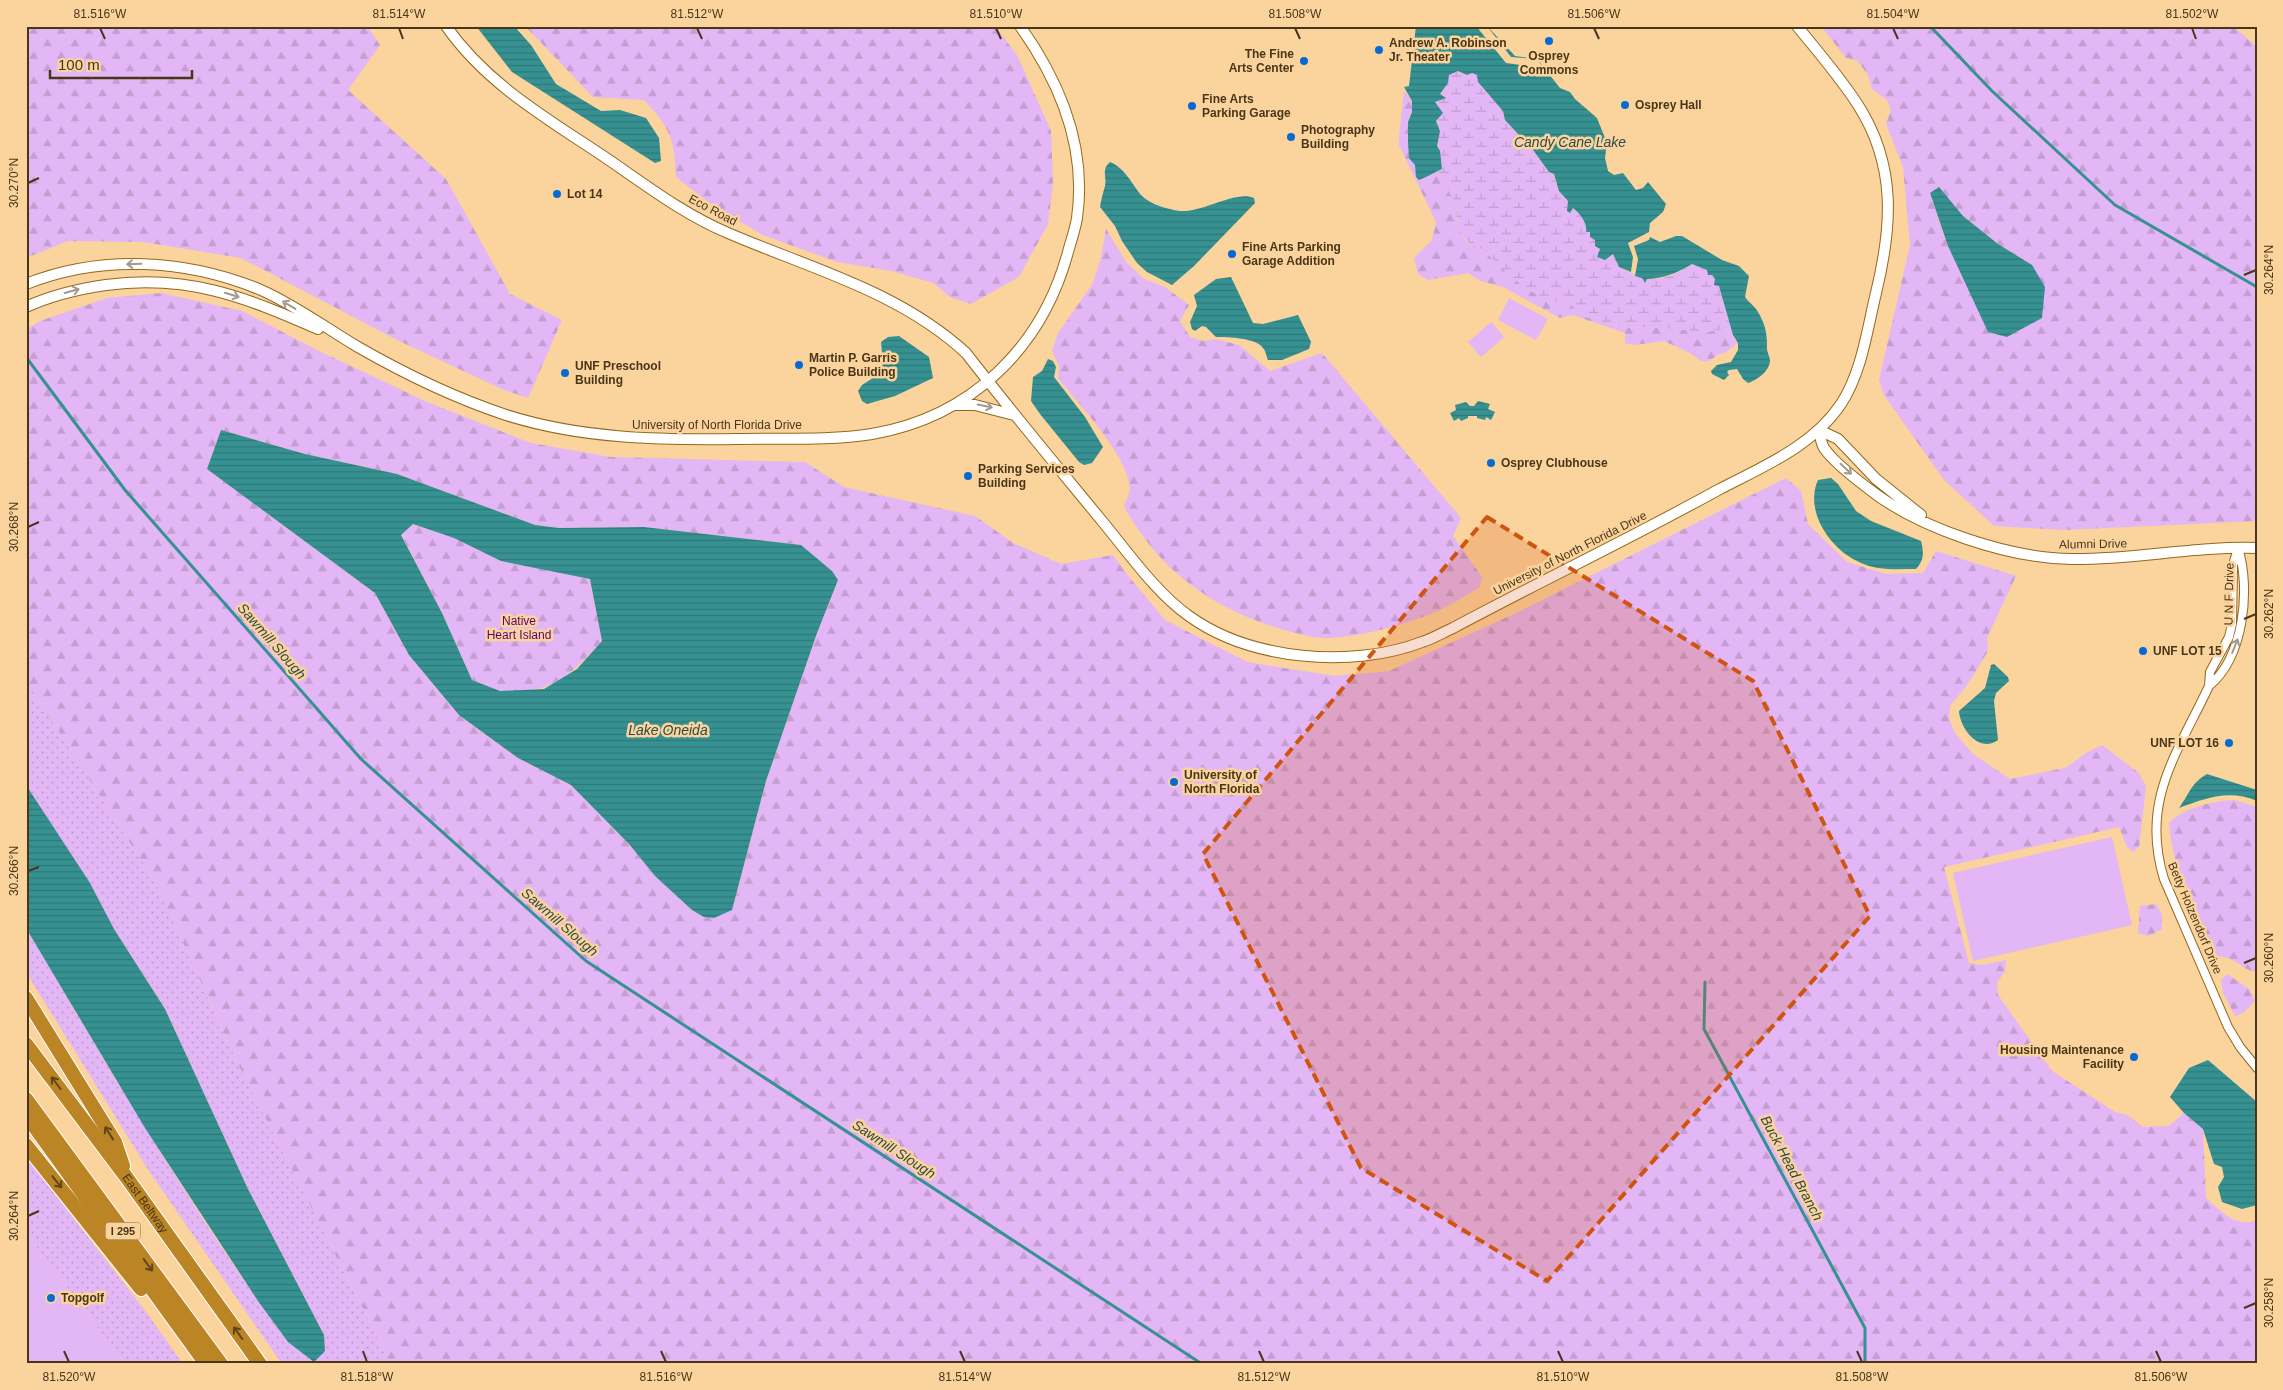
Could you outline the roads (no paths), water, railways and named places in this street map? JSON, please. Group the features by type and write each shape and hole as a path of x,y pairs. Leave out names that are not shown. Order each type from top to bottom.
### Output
{"highway":[{"path":"26,998 115,1142 127,1178"},
{"name":"East Beltway","path":"26,1044 127,1178 260,1364"},
{"name":"I 295","path":"26,1099 221,1364"},
{"name":"I 295","path":"26,1115 206,1364"},
{"path":"26,1145 146,1296 178,1325"}],"street":[{"name":"Eco Road","path":"446,26 465,51 504,89 699,220 823,271 904,308 948,336 966,353 988,381"},
{"name":"University of North Florida Drive","path":"26,307 43,299 80,289 134,281 180,283 226,292 262,304 361,349 436,387 506,415 613,437 676,440 849,436 901,427 954,405 988,381 1011,360 1026,342 1040,318 1064,268 1077,219 1078,183 1074,141 1058,90 1020,26"},
{"name":"University of North Florida Drive","path":"988,381 1134,562 1189,616 1237,642 1288,654 1336,658 1392,650 1422,642 1453,628 1690,506 1799,446 1819,430 1841,404 1858,367 1887,243 1888,192 1878,149 1859,107 1797,26"},
{"name":"University of North Florida Drive","path":"26,284 72,270 105,266 155,264 190,268 224,276 279,299 361,349"},
{"path":"954,405 975,405 1015,415"},
{"name":"Alumni Drive","path":"1819,430 1838,439 1876,479 1933,525"},
{"name":"Alumni Drive","path":"1819,430 1825,448 1861,483 1899,509 1974,541 2018,553 2070,559 2257,548"},
{"name":"U N F Drive","path":"2210,686 2210,672 2229,637 2232,624 2233,565 2238,548"},
{"name":"Betty Holzendorf Drive","path":"2210,686 2165,778 2156,810 2156,845 2164,879 2228,1027 2240,1047 2257,1068"}],"water":[{"path":"476,26 514,26 531,45 556,84 601,111 620,110 646,118 659,138 661,161 655,163 512,72"},
{"name":"Candy Cane Lake","path":"1416,26 1487,26 1515,56 1537,59 1560,88 1570,92 1575,99 1597,118 1607,143 1605,158 1608,171 1614,175 1623,173 1636,190 1643,188 1648,182 1666,204 1663,212 1650,223 1649,232 1628,243 1633,257 1631,272 1619,267 1613,254 1605,260 1597,257 1600,249 1595,246 1595,240 1590,237 1590,232 1586,232 1585,222 1578,213 1573,208 1570,213 1567,211 1568,201 1559,191 1554,174 1549,172 1523,136 1519,135 1505,120 1503,111 1478,82 1477,75 1472,73 1467,75 1458,71 1449,75 1448,83 1440,94 1446,98 1435,102 1443,113 1436,121 1440,131 1437,146 1440,151 1442,169 1419,180 1416,177 1415,165 1409,158 1408,143 1408,122 1412,112 1412,101 1404,87 1409,86"},
{"path":"1110,162 1124,172 1141,195 1154,204 1165,208 1189,211 1228,199 1247,196 1254,198 1255,203 1194,266 1172,285 1147,272 1137,263 1122,241 1115,226 1100,207 1105,186 1105,170"},
{"path":"1939,187 1963,216 1998,244 2032,265 2045,287 2042,318 2007,337 1988,332 1948,246 1930,193"},
{"path":"1676,236 1682,236 1722,260 1739,266 1749,276 1745,297 1757,310 1764,324 1770,361 1765,372 1755,380 1748,383 1737,369 1729,370 1727,372 1729,375 1724,380 1712,374 1711,371 1717,365 1731,362 1738,350 1738,343 1733,335 1719,286 1714,285 1715,279 1712,275 1708,275 1707,270 1692,264 1660,278 1647,279 1645,283 1642,278 1635,276 1638,259 1634,246 1649,240 1650,237 1660,242"},
{"path":"1231,277 1253,323 1263,324 1298,315 1311,342 1309,349 1282,360 1268,360 1264,349 1255,342 1228,337 1216,337 1206,327 1202,326 1195,331 1192,329 1190,322 1197,306 1194,295 1216,279"},
{"path":"899,336 929,357 933,378 895,396 867,404 862,401 858,391 862,385 873,378 883,364 881,342 888,337"},
{"path":"1048,359 1053,361 1056,367 1054,377 1085,417 1103,447 1092,463 1084,465 1079,462 1031,401 1033,377 1042,371"},
{"path":"1478,401 1490,404 1488,409 1495,412 1491,420 1486,417 1485,420 1477,418 1477,416 1468,416 1468,418 1461,421 1459,418 1454,421 1450,413 1456,410 1455,405 1466,402 1470,406 1474,406"},
{"name":"Lake Oneida","path":"221,430 305,454 397,474 535,525 559,528 644,527 801,545 832,571 838,580 817,633 766,781 732,910 714,918 704,917 692,910 655,876 629,844 571,785 518,758 459,715 409,655 375,593 207,469","holes":["413,524 454,538 501,561 590,579 602,641 577,669 544,689 500,691 472,680 442,613 401,535"]},
{"path":"1831,478 1838,484 1856,511 1871,521 1921,541 1923,556 1921,563 1916,569 1873,567 1859,562 1838,548 1822,528 1814,504 1818,480"},
{"path":"1994,664 2008,677 2009,681 1996,693 1994,701 1998,740 1991,744 1984,744 1972,738 1967,732 1960,718 1959,711 1985,688 1991,665"},
{"path":"2207,774 2257,790 2257,801 2247,797 2227,795 2208,798 2179,808 2194,785"},
{"path":"26,785 90,883 114,929 165,1009 248,1189 324,1335 325,1351 314,1362 288,1342 258,1301 145,1128 26,928"},
{"path":"2208,1060 2257,1102 2257,1205 2242,1209 2222,1202 2218,1187 2224,1177 2222,1167 2214,1164 2203,1129 2184,1113 2170,1097 2189,1068"}],"waterway":[{"path":"1930,26 1992,91 2115,205 2257,287"},
{"name":"Sawmill Slough","path":"26,357 125,490 361,759 586,961 1202,1364"},
{"name":"Buck Head Branch","path":"1705,982 1704,1029 1865,1328 1865,1364"}],"place":[{"name":"Osprey Commons","path":"1549,41"},
{"name":"Andrew A. Robinson Jr. Theater","path":"1379,50"},
{"name":"The Fine Arts Center","path":"1304,61"},
{"name":"Osprey Hall","path":"1625,105"},
{"name":"Fine Arts Parking Garage","path":"1192,106"},
{"name":"Photography Building","path":"1291,137"},
{"name":"Lot 14","path":"557,194"},
{"name":"Fine Arts Parking Garage Addition","path":"1232,254"},
{"name":"Martin P. Garris Police Building","path":"799,365"},
{"name":"UNF Preschool Building","path":"565,373"},
{"name":"Osprey Clubhouse","path":"1491,463"},
{"name":"Parking Services Building","path":"968,476"},
{"name":"UNF LOT 15","path":"2143,651"},
{"name":"UNF LOT 16","path":"2229,743"},
{"name":"University of North Florida","path":"1174,782"},
{"name":"Housing Maintenance Facility","path":"2134,1057"},
{"name":"Topgolf","path":"51,1298"}],"park label":[{"name":"Native Heart Island","path":"519,628"}]}
